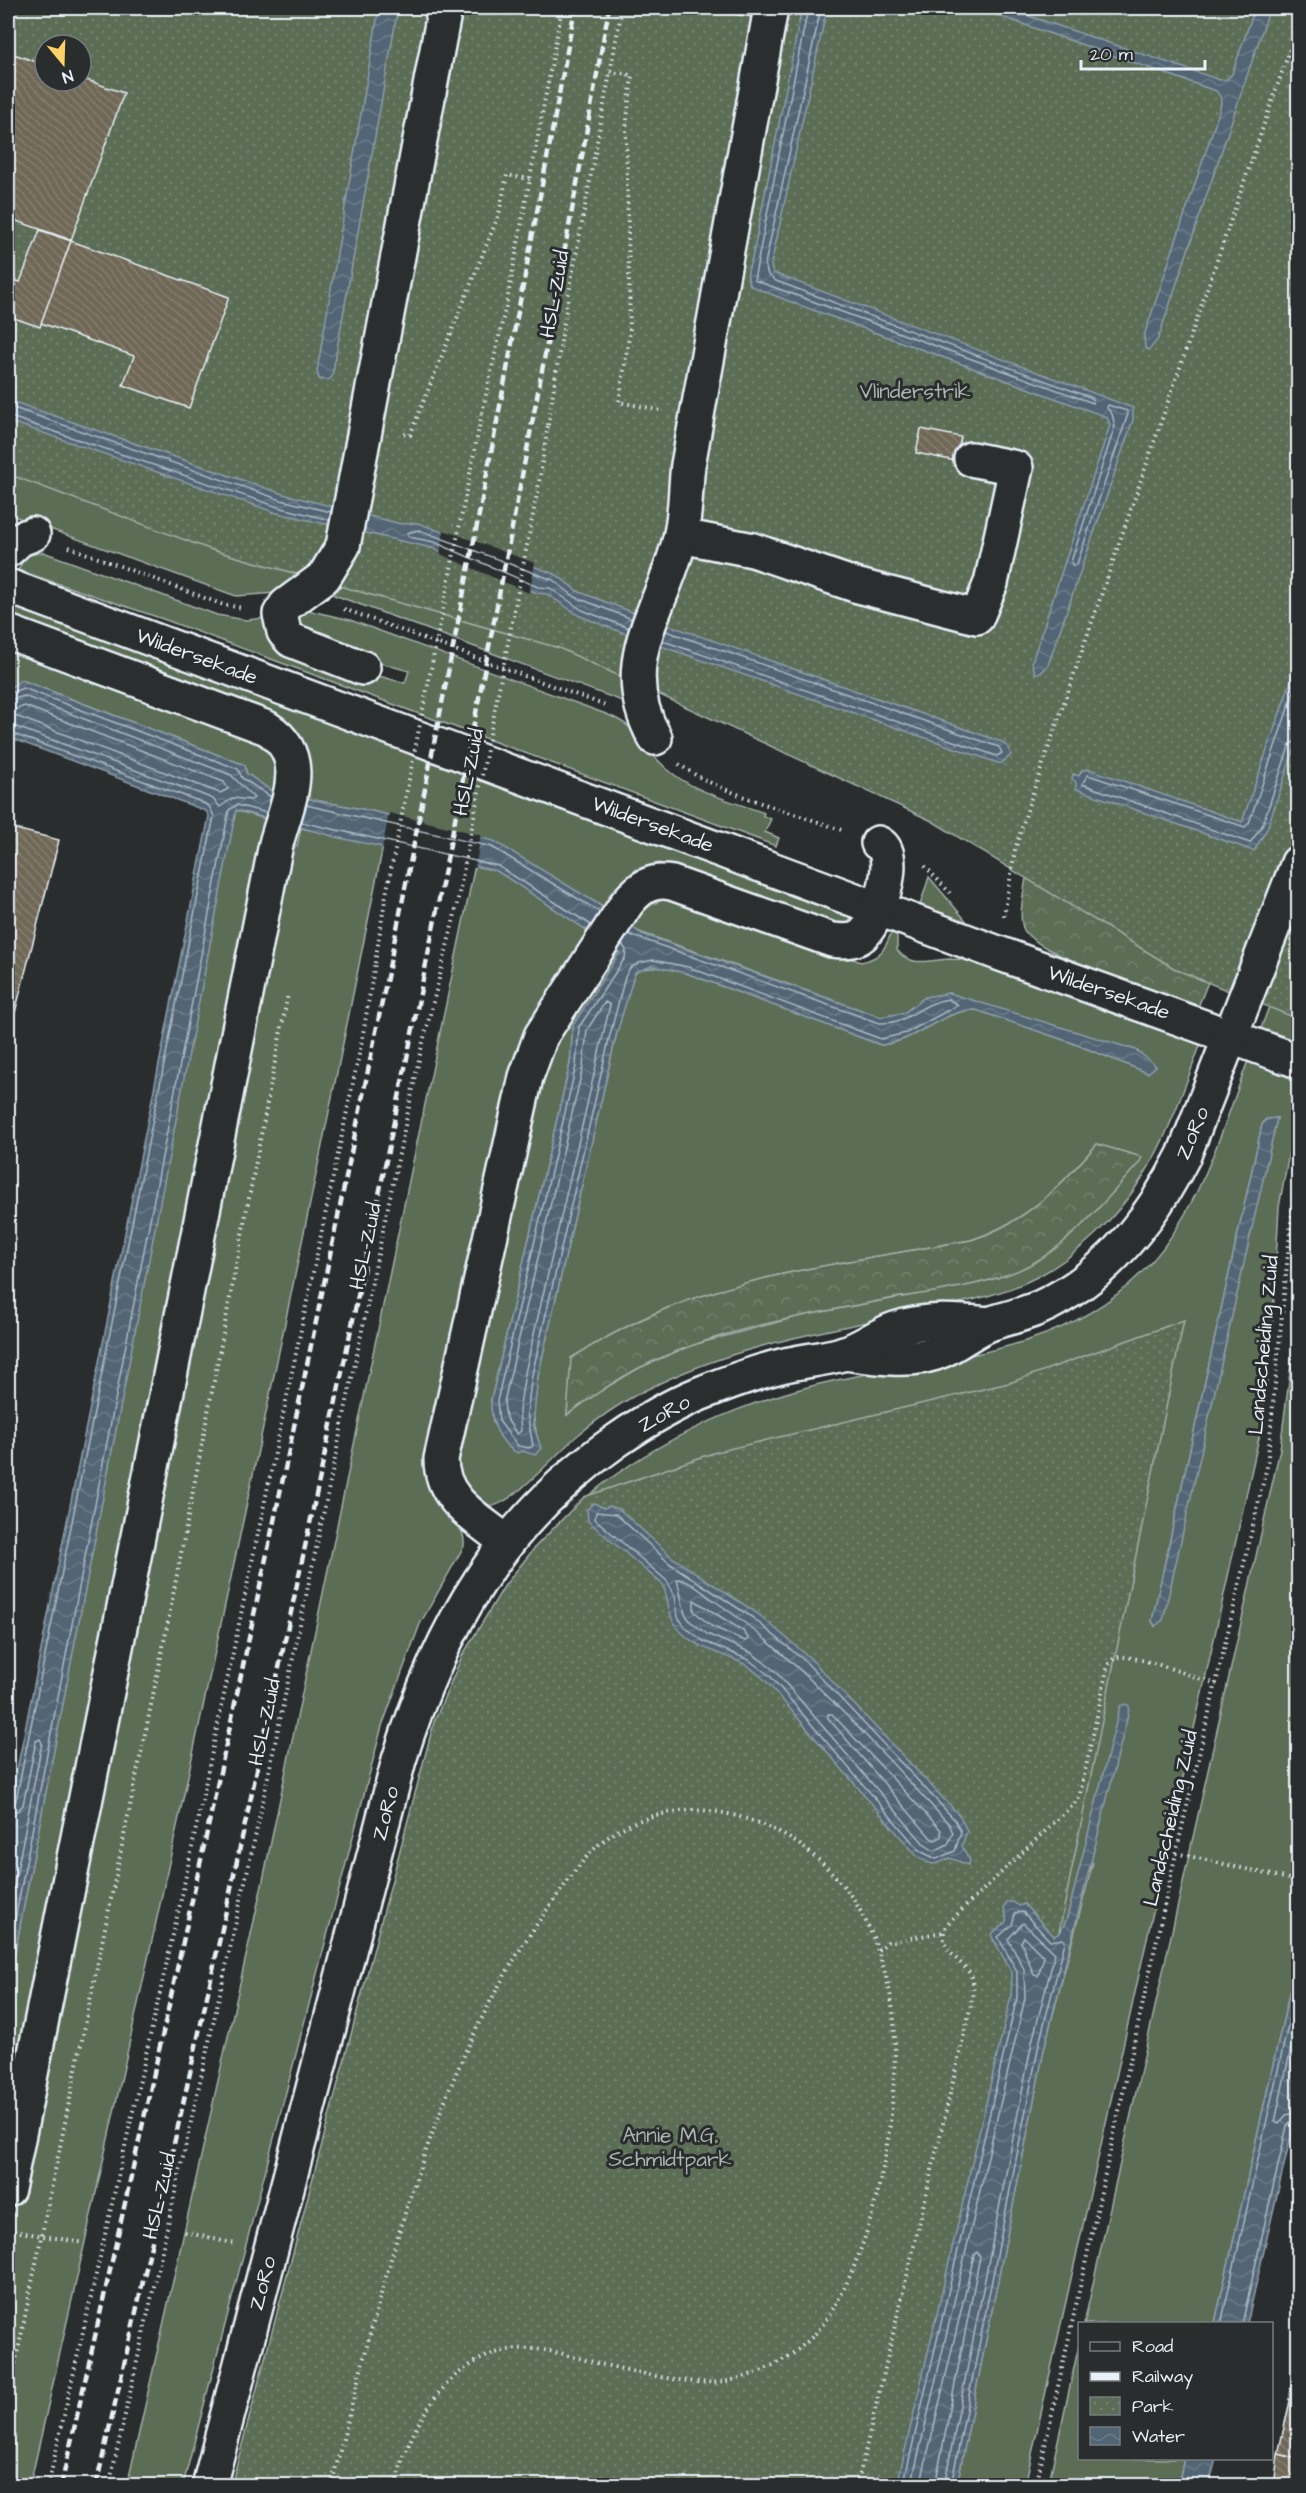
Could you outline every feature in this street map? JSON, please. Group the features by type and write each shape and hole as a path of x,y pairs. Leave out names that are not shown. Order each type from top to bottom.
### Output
{"street":[{"path":"363,668 291,640 284,632 280,614 290,602 309,589 332,568 345,537 445,8"},
{"path":"655,738 643,713 637,685 647,629 681,536 688,465 771,8"},
{"path":"681,536 753,550 855,585 977,617 991,584 1016,468 971,459"},
{"name":"Wildersekade","path":"8,585 998,953 1299,1061"},
{"path":"8,632 267,728 289,747 293,766 291,788 276,844 8,2189"},
{"path":"506,1542 453,1497 442,1478 441,1459 532,1057 541,1036 627,903 645,886 661,880 841,941 858,939 865,933 878,907 889,869 886,850 878,843"},
{"name":"ZoRo","path":"209,2486 413,1715 452,1626 487,1567 506,1542 566,1479 602,1451 671,1407 756,1374 844,1353 902,1359 941,1351 990,1324 1016,1317 1059,1298 1079,1284 1140,1228 1165,1192 1184,1155 1299,863"}],"path":[{"name":"HSL-Zuid","path":"48,2486 236,1643 360,1052 392,866 530,179 562,8"},
{"name":"HSL-Zuid","path":"109,2486 258,1824 419,1059 455,914 538,489 567,303 622,8"},
{"path":"998,953 1015,849 1029,804 1299,26"},
{"path":"610,72 632,75 626,129 630,331 619,402 630,404"},
{"path":"401,433 410,435 499,214 507,175 530,179"},
{"path":"20,542 228,605 253,609 290,602 311,601 343,608 626,714 655,738 673,759 695,775 878,843"},
{"path":"8,2400 203,1444 290,986"},
{"name":"Landscheiding Zuid","path":"1036,2486 1176,1853 1267,1466 1299,1153"},
{"path":"857,2486 974,1997 972,1978 946,1947 943,1932 947,1924 1079,1799 1108,1665 1113,1659 1119,1657 1141,1661 1217,1684"},
{"path":"331,2486 397,2239 431,2136 482,2018 524,1941 586,1857 614,1833 664,1814 697,1810 724,1813 754,1821 785,1836 815,1855 854,1896 888,1979 893,2016 893,2090 881,2172 857,2258 836,2302 820,2328 775,2364 746,2376 719,2382 624,2369 550,2349 500,2352 457,2373 436,2397 417,2424 403,2454 394,2486"},
{"path":"1176,1853 1299,1881"},
{"path":"878,1950 888,1942 943,1932"},
{"path":"8,2230 85,2243"},
{"path":"185,2232 218,2240"},
{"path":"1038,2478 1076,2486"}],"green space":[{"name":"Vlinderstrik","path":"8,8 1298,8 1298,1019 1177,970 932,821 559,648 212,550 8,474"},
{"path":"8,421 327,556 276,593 236,596 8,514"},
{"path":"43,552 217,615 246,620 265,618 375,675 405,683 409,671 362,658 308,636 293,618 307,610 350,620 606,714 635,732 658,761 677,777 713,795 764,813 763,816 771,819 765,832 779,838 776,846 163,619 18,570 26,556"},
{"path":"338,579 629,635 630,704 329,593"},
{"path":"8,604 853,917 843,927 770,904 659,863 637,869 629,875 615,895 611,893 603,907 580,894 372,811 309,799 309,760 298,736 16,620 8,612"},
{"path":"8,642 275,746 278,783 275,782 273,792 246,773 245,765 22,680 8,689"},
{"path":"235,810 266,819 8,2134 8,1988"},
{"path":"301,828 383,846 212,1667 30,2485 8,2486 8,2242 274,906 292,846 297,846"},
{"path":"1031,854 1234,917 1198,1007 1075,962 1032,939 1023,928 1021,921"},
{"path":"475,865 497,871 588,930 578,946 581,948 536,1020 434,1492 461,1530 464,1546 420,1624 382,1726 183,2485 127,2486 262,1885"},
{"path":"929,877 968,923 920,905"},
{"path":"677,897 861,962 881,952 892,931 897,933 897,950 908,959 921,962 949,959 978,962 1202,1041 1168,1128 1142,1178 1121,1207 1096,1234 1053,1268 1022,1284 990,1295 776,1342 681,1374 640,1393 604,1415 578,1435 511,1497 491,1506 475,1497 465,1486 452,1457 542,1061 619,950 620,955 573,1025 570,1064 491,1400 493,1423 511,1449 538,1443 533,1413 538,1376 616,1036 631,978 640,969 665,967 686,973 881,1045 906,1038 953,1015 977,1010 1070,1042 1148,1073 949,993 920,1001 904,1013 881,1017 631,929 644,910 661,900","holes":["1097,1144 982,1282 800,1316 689,1346 639,1368 600,1391 567,1415 572,1358 634,1323 673,1306 746,1283 820,1266 971,1240 1026,1213 1056,1189"]},
{"path":"1298,928 1298,1045 1260,1031"},
{"path":"1249,1058 1291,1073 1298,1087 1298,1105 1279,1207 1271,1351 1260,1433 1025,2485 957,2485 1045,2045 1093,1862 1063,1927 1054,1936 588,1496 615,1475 674,1439 705,1423 770,1398 837,1380 971,1355 1014,1344 1055,1330 1094,1310 1130,1283 1163,1248 1178,1226 1213,1156","holes":["1277,1118 1155,1626 1152,1621 1262,1125 1265,1120"]},
{"path":"1097,1144 1142,1157 1084,1224 1035,1262 1002,1277 970,1285 793,1318 699,1343 639,1368 602,1390 567,1415 571,1358 621,1330 673,1306 746,1283 820,1266 971,1240 1026,1213 1056,1189"},
{"path":"1298,1245 1298,1954 1215,2322 1084,2322 1280,1449 1294,1342"},
{"name":"Annie M.G. Schmidtpark","path":"1184,1320 946,2485 231,2486 434,1722 462,1656 505,1585 536,1546 584,1497 716,1452 1009,1383"},
{"path":"1078,2350 1078,2460 1184,2460 1178,2485 1048,2486"}],"water":[{"path":"379,8 398,8 332,377 328,380 319,379 317,371"},
{"path":"802,8 827,8 774,251 771,266 773,273 1133,408 1133,420 1048,665 1041,673 1035,673 1032,662 1110,425 1107,417 751,286 748,270"},
{"path":"976,8 1005,8 1220,80 1227,79 1232,74 1255,8 1270,8 1158,339 1149,350 1145,348 1144,336 1219,111 1221,102 1219,95 1216,91"},
{"path":"8,400 283,494 401,524 418,523 557,575 577,591 637,614 1002,742 1009,748 1011,755 1002,763 998,763 629,635 580,616 547,594 537,593 432,548 277,513 8,421"},
{"path":"1298,661 1298,738 1267,829 1254,851 1076,789 1076,782 1072,779 1073,774 1079,776 1082,770 1089,769 1242,822"},
{"path":"21,680 245,765 246,773 273,792 372,811 494,841 603,907 642,934 881,1017 904,1013 925,997 949,993 1136,1050 1156,1066 1148,1073 1070,1042 976,1010 952,1015 906,1038 881,1045 686,973 652,966 635,972 616,1036 538,1376 533,1424 541,1448 535,1455 522,1451 518,1453 506,1444 497,1431 492,1415 491,1400 570,1064 573,1025 620,952 497,871 340,838 236,810 8,1988 8,1814 209,816 206,811 8,737 8,689"},
{"path":"1277,1118 1163,1620 1155,1626 1152,1621 1262,1125 1266,1119"},
{"path":"594,1503 604,1508 610,1506 619,1509 673,1558 757,1613 810,1658 960,1816 967,1831 962,1846 970,1861 968,1865 950,1858 933,1864 916,1855 766,1681 747,1666 704,1648 686,1637 671,1617 663,1585 588,1521 587,1509"},
{"path":"1126,1704 1129,1706 1128,1715 1045,2045 957,2485 897,2485 1011,1996 1012,1973 991,1935 1006,1921 1004,1908 1007,1902 1013,1902 1019,1906 1024,1904 1054,1936 1060,1933 1067,1918 1120,1706"},
{"path":"1298,1954 1298,2125 1293,2127 1247,2322 1215,2322"},
{"path":"1184,2460 1216,2460 1209,2485 1178,2485"}],"pier":[{"path":"444,530 535,563 529,593 440,554"},
{"path":"389,813 481,835 475,868 382,849"}],"building":[{"path":"715,8 753,8 752,17 714,10"},
{"path":"8,52 33,61 33,93 93,93 93,82 124,93 71,240 8,218"},
{"path":"40,230 71,241 40,327 8,316 8,278 20,282"},
{"path":"71,241 229,297 189,408 123,385 134,356 41,323"},
{"path":"921,429 961,437 956,461 916,453"},
{"path":"8,827 59,840 8,1040"},
{"path":"1298,2354 1298,2401 1289,2399"},
{"path":"1289,2399 1298,2401 1298,2459 1278,2454"},
{"path":"1278,2454 1298,2459 1298,2486 1274,2486"}],"railway":[{"path":"61,2486 199,1868 331,1249 457,629 575,8"},
{"path":"96,2486 235,1869 368,1250 492,630 609,8"}]}
